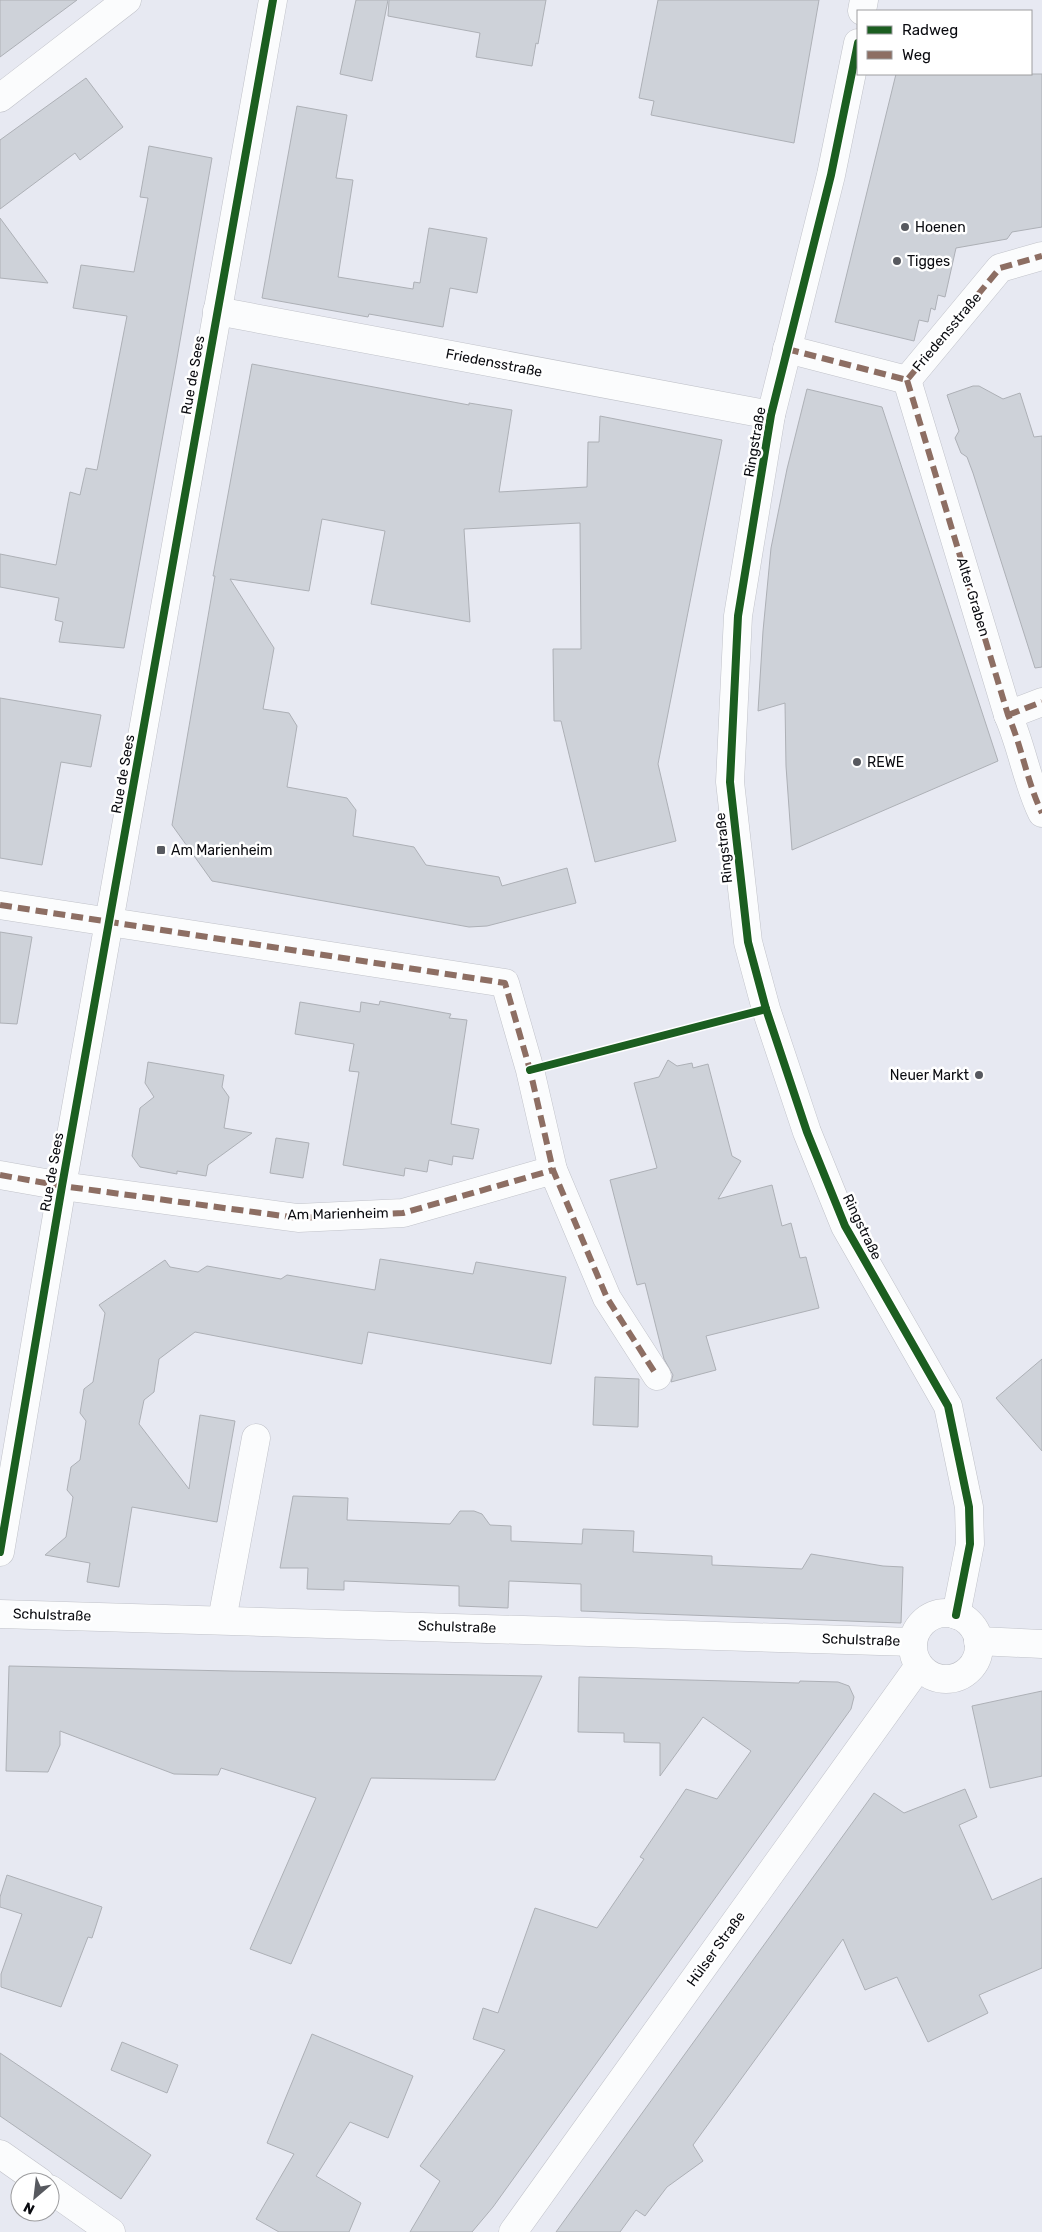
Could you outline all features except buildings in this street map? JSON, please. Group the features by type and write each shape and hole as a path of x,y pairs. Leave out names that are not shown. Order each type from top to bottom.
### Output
{"street":[{"path":"0,98 127,0"},
{"name":"Rue de Sees","path":"0,1552 62,1186 273,0"},
{"name":"Ringstraße","path":"857,48 831,175 771,415 738,616 730,782 748,942 766,1009 807,1132 845,1226 948,1406 970,1507 970,1544 956,1615"},
{"name":"Friedensstraße","path":"787,349 907,380 1000,268 1042,256"},
{"name":"Friedensstraße","path":"217,311 771,415"},
{"name":"Alter Graben","path":"907,380 1008,715 1015,730 1033,794 1042,814"},
{"path":"1008,715 1042,702"},
{"path":"0,905 505,983 530,1070 553,1170 607,1298 657,1376"},
{"name":"Am Marienheim","path":"0,1175 62,1186 298,1218 402,1213 553,1170"},
{"path":"222,1620 256,1438"},
{"path":"944,1613 956,1615 971,1625 978,1641 978,1652 975,1662 968,1671 948,1679 937,1678 927,1674 916,1654 917,1630 924,1622 944,1613"},
{"name":"Schulstraße","path":"0,1614 222,1620 916,1654"},
{"path":"978,1641 1042,1644"},
{"name":"Hülser Straße","path":"513,2232 916,1654"},
{"path":"0,2154 26,2172"},
{"path":"60,2196 111,2232"}],"marked path":[{"path":"787,349 907,380 1000,268 1042,256"},
{"path":"907,380 1008,715 1032,789 1042,813"},
{"path":"1008,715 1042,702"},
{"path":"0,905 505,983 530,1070 553,1170 607,1298 657,1376"},
{"path":"0,1175 62,1186 298,1218 403,1213 553,1170"}],"cycle path":[{"path":"0,1552 62,1186 273,0"},
{"path":"857,48 831,175 771,415 738,616 730,782 748,942 766,1009 807,1132 845,1226 948,1406 969,1507 970,1544 956,1615"},
{"path":"530,1070 766,1009"}],"place":[{"name":"Hoenen","path":"905,227"},
{"name":"Tigges","path":"897,261"},
{"name":"REWE","path":"857,762"},
{"name":"Am Marienheim","path":"161,850"},
{"name":"Neuer Markt","path":"979,1075"}]}
